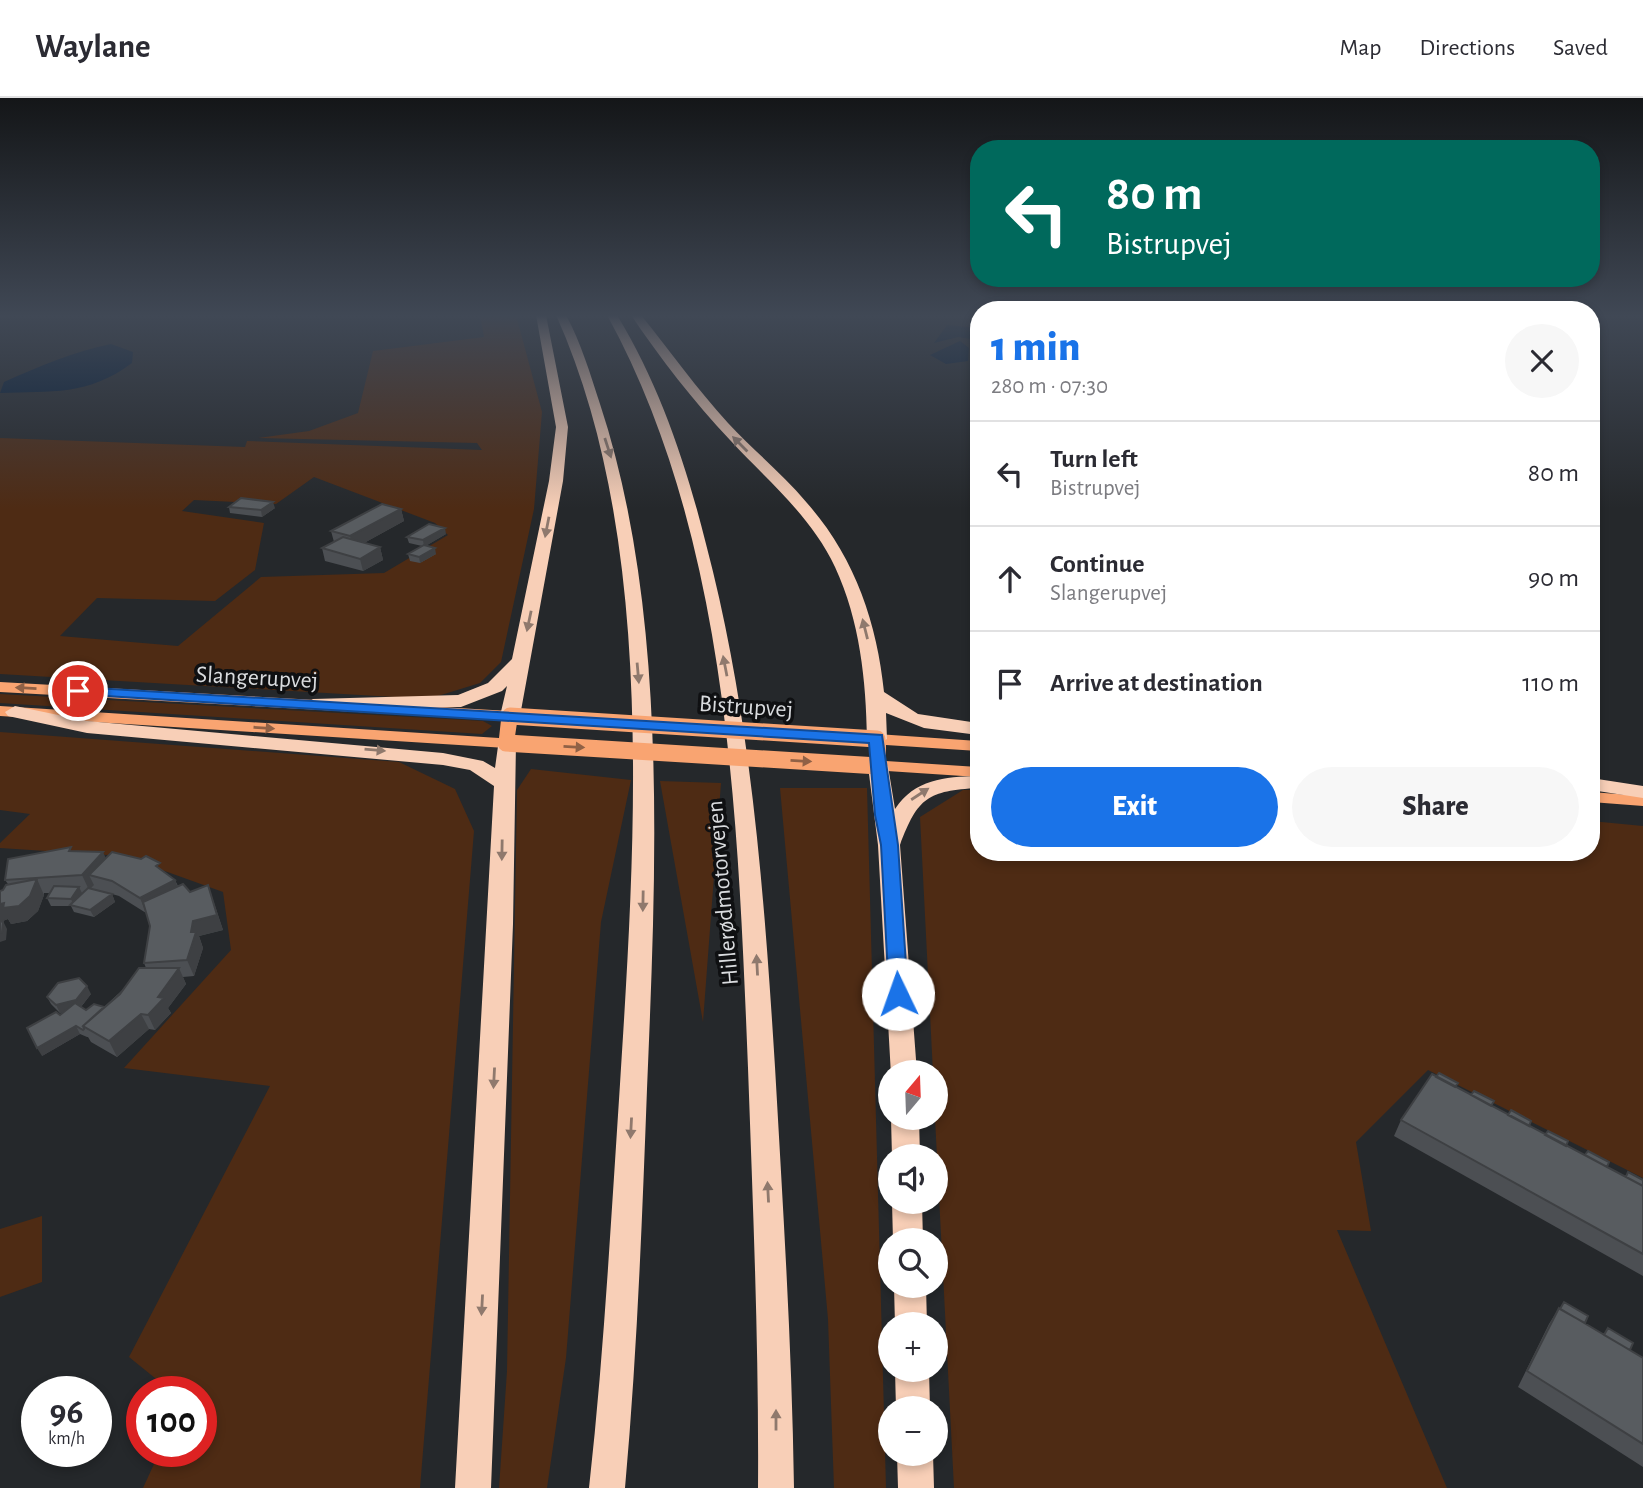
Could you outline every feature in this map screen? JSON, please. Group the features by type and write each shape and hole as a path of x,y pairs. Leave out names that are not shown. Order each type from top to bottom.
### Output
{"highway":[{"path":"510,716 556,481 562,427 554,380"},
{"path":"586,380 612,461 631,579 640,698 643,902 619,1368 607,1488"},
{"name":"Hillerødmotorvejen","path":"647,380 674,454 708,579 732,704 753,895 776,1369 776,1488"},
{"path":"687,380 730,434 808,512 826,535 847,570 868,638 877,696 877,739"},
{"path":"313,705 461,701 495,687 521,660"},
{"path":"877,696 894,713 912,720 970,728"},
{"path":"8,711 87,727 443,759 476,765 503,782"},
{"path":"472,1488 501,924 506,743"},
{"path":"878,766 889,845 902,1060"},
{"path":"889,845 909,801 923,789 950,783 970,782"},
{"path":"1600,785 1643,792"},
{"path":"915,1466 916,1488"}],"main road":[{"name":"Slangerupvej","path":"0,687 510,716"},
{"name":"Slangerupvej","path":"8,711 506,743"},
{"name":"Bistrupvej","path":"510,716 970,745"},
{"path":"510,716 506,743 970,772"},
{"path":"877,739 878,766"},
{"path":"1600,798 1643,803"},
{"path":"1600,803 1643,803"}],"shaded area":[{"path":"366,380 533,380 542,412 534,509 501,662 480,683 428,699 0,674 0,438 245,447 247,441 482,450 477,443 258,438 309,431 358,413","holes":["314,477 435,523 448,535 384,573 261,577 178,646 60,636 97,598 215,601 255,570 264,523 182,511 194,500 276,504"]},
{"path":"0,694 483,721 492,726 482,734 0,703"},
{"path":"0,732 399,762 455,789 474,831 420,1488 143,1488 153,1467 217,1467 217,1376 152,1376 129,1357 270,1086 124,1068 231,950 223,892 123,856 0,848 0,843 30,814 0,810"},
{"path":"531,769 631,780 601,922 566,1358 547,1488 499,1488 507,1371 517,790"},
{"path":"660,781 721,783 703,1022"},
{"path":"780,788 867,788 879,1228 878,1298 881,1298 881,1312 878,1312 878,1382 883,1382 884,1396 878,1396 878,1466 885,1466 886,1488 834,1488 828,1319"},
{"path":"963,790 970,790 970,861 1600,861 1600,822 1643,826 1643,1178 1428,1070 1356,1142 1371,1231 1337,1230 1447,1488 954,1488 948,1312 945,1312 944,1298 948,1298 948,1228 941,1228 940,1214 948,1214 948,1144 936,1144 936,1130 948,1130 948,1060 932,1060 920,817"},
{"path":"42,1216 42,1282 0,1297 0,1229"}],"water":[{"path":"103,380 69,390 0,393 4,382"}],"building":[{"path":"241,498 273,502 261,510 229,507"},
{"path":"382,504 401,509 350,536 331,531"},
{"path":"429,524 445,528 423,540 407,537"},
{"path":"343,537 380,547 360,559 322,548"},
{"path":"424,545 435,548 419,557 408,554"},
{"path":"71,847 69,851 103,852 82,875 5,880 8,859"},
{"path":"112,852 141,859 146,856 160,863 156,866 175,880 140,898 112,881 89,875"},
{"path":"37,879 30,896 19,906 3,908 4,903 0,904 0,891 6,885"},
{"path":"183,884 190,892 208,885 217,915 193,921 191,932 196,932 187,960 144,963 150,926 143,902"},
{"path":"54,886 79,887 71,899 47,898"},
{"path":"88,888 112,894 90,910 70,905"},
{"path":"139,968 179,968 158,997 164,998 148,1015 141,1014 109,1041 83,1026 120,994"},
{"path":"79,978 87,986 76,1000 56,1005 47,997 58,983"},
{"path":"75,1003 86,1010 94,1004 104,1007 83,1026 83,1030 76,1026 37,1048 27,1028 56,1012 60,1015"},
{"path":"1439,1073 1458,1083 1455,1087 1436,1077"},
{"path":"1432,1074 1643,1186 1643,1254 1401,1120"},
{"path":"1474,1091 1494,1101 1491,1106 1471,1095"},
{"path":"1511,1110 1531,1121 1529,1126 1508,1115"},
{"path":"1548,1131 1568,1141 1566,1146 1545,1135"},
{"path":"1588,1151 1609,1162 1607,1167 1585,1155"},
{"path":"1628,1172 1643,1180 1643,1186 1626,1177"},
{"path":"1564,1302 1588,1316 1585,1323 1560,1309"},
{"path":"1559,1308 1643,1358 1643,1444 1527,1371"},
{"path":"1608,1328 1633,1343 1630,1350 1604,1335"}],"route":[{"path":"78,691 877,739 883,815 889,845 898,994"}]}
